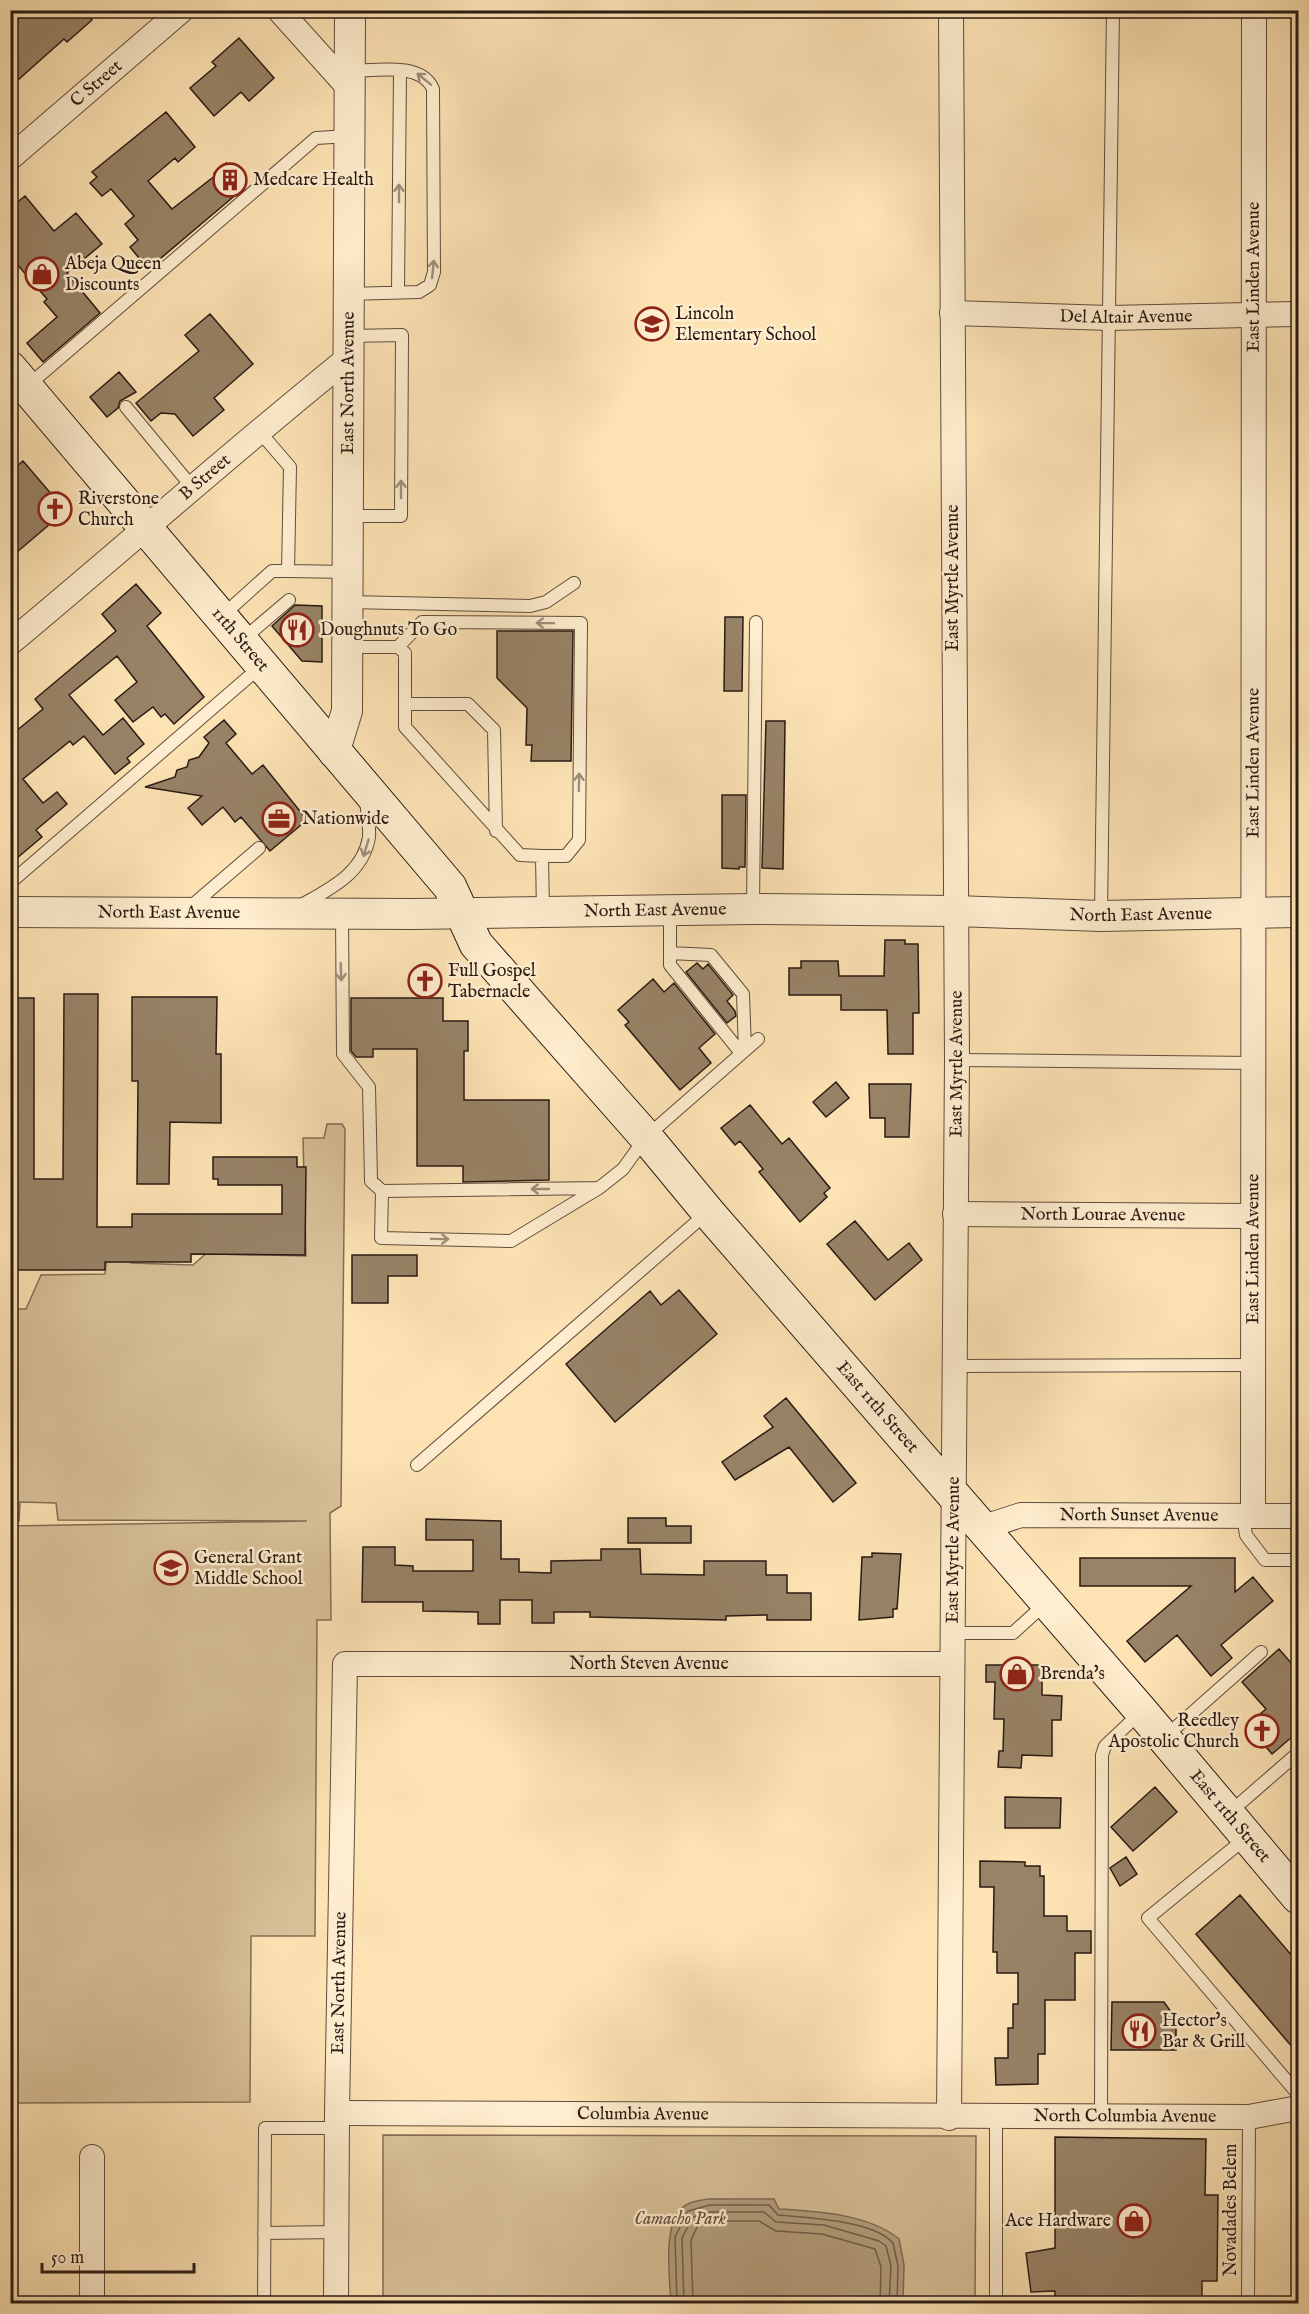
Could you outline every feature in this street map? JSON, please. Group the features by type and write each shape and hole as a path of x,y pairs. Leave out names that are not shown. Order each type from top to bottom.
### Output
{"main road":[{"name":"11th Street","path":"16,386 144,528 450,887 462,913"},
{"name":"East 11th Street","path":"462,913 476,944 646,1137 708,1212 1142,1712 1299,1897"}],"street":[{"name":"C Street","path":"10,158 182,10"},
{"path":"279,10 350,80"},
{"name":"East North Avenue","path":"334,753 347,711 349,647 350,10"},
{"name":"East Myrtle Avenue","path":"949,2118 957,1060 951,10"},
{"name":"East Linden Avenue","path":"1248,1516 1253,1365 1254,10"},
{"name":"Del Altair Avenue","path":"952,313 1109,318 1299,314"},
{"name":"B Street","path":"10,643 259,431 348,347"},
{"name":"North East Avenue","path":"10,912 342,914 753,909 955,911 1101,916 1299,912"},
{"name":"North Lourae Avenue","path":"955,1214 1253,1216"},
{"name":"North Sunset Avenue","path":"981,1528 1021,1515 1299,1516"},
{"name":"East North Avenue","path":"336,2304 345,1664"},
{"name":"North Steven Avenue","path":"345,1664 951,1664"},
{"name":"North Columbia Avenue","path":"949,2118 1249,2117 1299,2108"},
{"name":"Columbia Avenue","path":"337,2121 949,2118"},
{"path":"92,2157 92,2304"}],"lane":[{"path":"1101,916 1113,10"},
{"path":"398,293 400,71"},
{"path":"348,294 398,293 425,289 430,285 434,273 434,94 431,83 422,75 400,71 350,80"},
{"path":"16,386 316,138 349,136"},
{"path":"348,347 402,335 401,516 349,516"},
{"path":"126,407 192,487"},
{"path":"259,431 290,467 288,571"},
{"path":"230,630 272,571 349,572"},
{"path":"349,602 530,606 546,602 574,583"},
{"path":"230,630 289,600"},
{"path":"349,647 398,647 405,652 405,727 496,831 520,855 566,856 579,840 581,623 422,622 398,647"},
{"path":"753,909 756,622"},
{"path":"10,883 261,666"},
{"path":"405,704 468,704 494,730 496,831"},
{"path":"286,913 347,878 363,857 369,836 365,790"},
{"path":"183,913 259,848"},
{"path":"543,856 543,913"},
{"path":"670,911 670,953 673,969 743,1051"},
{"path":"342,914 343,1054 369,1087 371,1181 382,1191 599,1188"},
{"path":"670,953 711,955 742,991 743,1051"},
{"path":"382,1191 381,1238 511,1241 599,1188 623,1169 646,1137 758,1039"},
{"path":"957,1060 1254,1064"},
{"path":"417,1465 708,1212"},
{"path":"956,1365 1253,1365"},
{"path":"1248,1516 1246,1535 1265,1560 1299,1560"},
{"path":"951,1633 1012,1633 1047,1602"},
{"path":"1164,1738 1261,1652"},
{"path":"1101,2117 1102,1755 1105,1746 1142,1712"},
{"path":"1299,1753 1238,1825 1148,1918 1299,2094"},
{"path":"996,2117 996,2304"},
{"name":"Novadades Belem","path":"1248,2304 1249,2117"},
{"path":"264,2304 265,2128 337,2121"},
{"path":"264,2233 336,2232"}],"green space":[{"name":"General Grant Middle School","path":"327,1124 342,1124 345,1129 341,1506 330,1513 331,1620 317,1620 315,1936 251,1936 250,2102 11,2103 10,1526 307,1521 58,1520 56,1503 20,1502 19,1521 11,1521 11,1309 26,1309 41,1275 105,1274 107,1256 131,1255 131,1263 193,1265 210,1250 214,1254 306,1256 303,1138 324,1138"},
{"name":"Camacho Park","path":"383,2135 976,2136 975,2303 383,2304"}],"water":[{"path":"709,2199 774,2199 779,2209 842,2215 873,2224 887,2231 899,2239 904,2265 903,2303 671,2303 669,2251 673,2223 678,2213 686,2205"}],"building":[{"path":"10,10 84,10 92,20 67,42 64,39 10,87"},
{"path":"239,38 274,78 249,101 241,92 214,116 190,88 216,66 212,62"},
{"path":"166,112 195,147 178,162 175,158 148,181 172,209 216,175 214,173 226,163 245,187 148,269 130,247 138,240 125,224 134,216 111,189 102,196 90,183 97,177 92,172"},
{"path":"25,196 54,231 76,213 102,244 67,273 100,313 43,362 27,343 57,317 44,302 47,299 10,256 10,208"},
{"path":"210,314 253,364 214,398 224,410 193,436 175,414 161,413 151,421 136,403 199,351 185,335"},
{"path":"119,372 136,392 120,401 118,408 107,417 90,397"},
{"path":"23,461 53,496 58,492 70,507 10,558 10,472"},
{"path":"136,584 161,613 147,626 204,697 174,724 165,714 161,717 153,707 133,722 115,700 137,682 117,656 69,695 103,735 123,718 144,744 127,758 130,762 115,774 84,736 73,745 70,741 23,779 43,803 57,792 67,804 36,830 42,837 10,864 10,736 43,709 35,699 116,631 102,614"},
{"path":"295,605 322,606 322,662 302,661 272,626"},
{"path":"725,617 743,617 742,691 724,691"},
{"path":"497,631 573,631 571,761 531,761 532,745 526,745 527,708 497,678"},
{"path":"224,720 236,734 226,743 252,774 263,765 307,820 270,851 241,817 235,822 223,807 202,825 188,808 202,796 145,787 175,777 177,770 187,767 189,760 199,757 209,743 204,737"},
{"path":"766,721 785,721 783,869 762,868"},
{"path":"722,795 746,795 745,867 739,867 739,869 722,868"},
{"path":"885,940 905,940 905,944 918,944 919,1013 913,1013 913,1054 888,1054 887,1010 841,1010 841,995 789,995 789,968 801,968 801,961 838,961 839,976 884,976"},
{"path":"697,963 703,969 708,964 733,995 727,1001 736,1016 727,1023 686,972"},
{"path":"653,979 664,992 674,983 715,1034 699,1048 711,1063 680,1090 625,1025 629,1022 618,1010"},
{"path":"64,994 98,994 97,1227 132,1227 132,1214 282,1214 282,1185 218,1185 218,1179 213,1179 213,1157 297,1157 297,1167 306,1167 305,1255 191,1254 191,1262 105,1262 105,1270 10,1270 10,998 34,998 34,1179 63,1179"},
{"path":"132,997 217,997 216,1054 221,1054 221,1123 170,1122 169,1184 137,1184 138,1081 132,1081"},
{"path":"351,998 443,998 443,1021 468,1021 468,1051 464,1051 464,1100 549,1100 549,1180 463,1182 463,1166 417,1166 417,1049 373,1049 373,1057 356,1057 351,1051"},
{"path":"836,1082 849,1098 826,1117 813,1102"},
{"path":"869,1084 911,1084 909,1137 885,1137 885,1118 870,1118"},
{"path":"750,1105 782,1144 789,1138 830,1188 824,1193 827,1197 800,1222 759,1172 763,1169 740,1141 735,1145 721,1128"},
{"path":"855,1221 888,1260 909,1243 922,1260 875,1300 827,1244"},
{"path":"352,1255 417,1255 417,1276 388,1276 388,1303 352,1303"},
{"path":"679,1290 717,1334 615,1422 566,1364 650,1291 661,1305"},
{"path":"786,1398 856,1483 833,1502 789,1447 735,1480 722,1462 773,1427 764,1416"},
{"path":"628,1518 666,1518 666,1526 691,1526 691,1543 628,1543"},
{"path":"426,1519 501,1521 501,1559 519,1559 519,1572 551,1573 551,1561 601,1560 601,1549 640,1549 641,1574 704,1575 704,1561 766,1561 766,1575 787,1575 787,1593 811,1593 811,1620 767,1620 767,1615 726,1616 726,1620 590,1617 590,1612 554,1612 554,1623 532,1623 532,1600 500,1600 500,1624 478,1624 478,1612 423,1611 423,1602 362,1602 363,1547 395,1547 395,1565 413,1566 413,1571 473,1571 473,1540 426,1540"},
{"path":"872,1553 901,1554 897,1609 893,1609 893,1617 859,1620 862,1557 872,1557"},
{"path":"1080,1558 1235,1558 1235,1592 1253,1577 1273,1601 1221,1645 1232,1658 1211,1676 1177,1635 1145,1662 1127,1641 1191,1586 1080,1586"},
{"path":"1279,1649 1299,1672 1299,1731 1272,1754 1247,1725 1266,1709 1242,1682"},
{"path":"986,1665 1042,1665 1042,1695 1062,1696 1061,1720 1052,1720 1052,1756 1022,1755 1021,1768 998,1767 999,1751 1003,1751 1004,1719 994,1719 995,1682 986,1682"},
{"path":"1155,1787 1177,1812 1133,1851 1111,1827"},
{"path":"1005,1797 1061,1798 1060,1828 1005,1828"},
{"path":"1126,1857 1137,1874 1120,1886 1110,1868"},
{"path":"980,1861 1025,1862 1025,1866 1040,1866 1040,1876 1044,1876 1044,1916 1067,1916 1067,1931 1091,1931 1091,1953 1075,1953 1075,2000 1045,2000 1045,2054 1038,2054 1038,2084 996,2085 995,2058 1008,2058 1008,2028 1013,2028 1013,2004 1018,2004 1018,1973 997,1973 997,1952 993,1952 994,1887 980,1887"},
{"path":"1240,1895 1299,1964 1299,2055 1196,1934"},
{"path":"1112,2002 1164,2002 1176,2019 1176,2050 1111,2050"},
{"path":"1055,2137 1206,2139 1205,2195 1218,2195 1217,2281 1202,2281 1202,2304 1055,2304 1055,2291 1031,2292 1026,2253 1055,2248"}],"place":[{"name":"Medcare Health","path":"230,180"},
{"name":"Abeja Queen Discounts","path":"42,274"},
{"name":"Lincoln Elementary School","path":"652,324"},
{"name":"Riverstone Church","path":"55,509"},
{"name":"Doughnuts To Go","path":"297,630"},
{"name":"Nationwide","path":"279,819"},
{"name":"Full Gospel Tabernacle","path":"425,981"},
{"name":"General Grant Middle School","path":"171,1568"},
{"name":"Brenda's","path":"1017,1674"},
{"name":"Reedley Apostolic Church","path":"1262,1731"},
{"name":"Hector's Bar & Grill","path":"1139,2031"},
{"name":"Ace Hardware","path":"1134,2221"}]}
